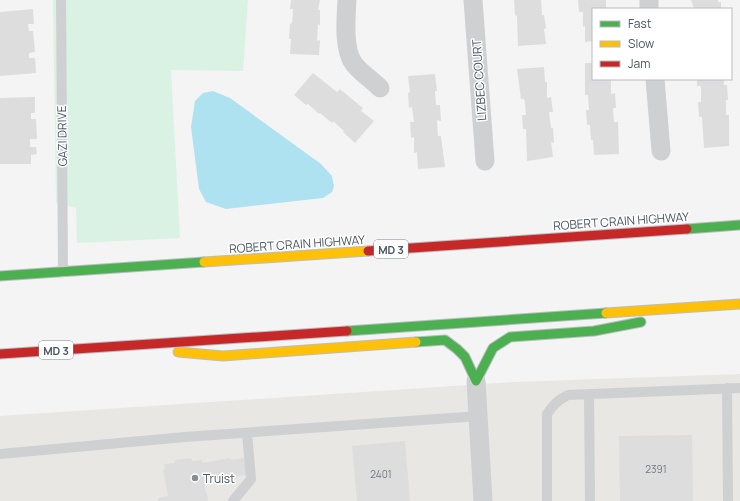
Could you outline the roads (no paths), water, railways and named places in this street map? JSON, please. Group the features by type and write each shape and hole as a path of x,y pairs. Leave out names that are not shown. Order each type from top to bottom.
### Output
{"highway":[{"name":"ROBERT CRAIN HIGHWAY","path":"0,276 740,224"},
{"path":"476,381 493,348 510,337 594,331 730,304"},
{"name":"MD 3","path":"0,354 740,304"},
{"path":"111,346 224,356 445,340 456,347 466,357 476,381"}],"street":[{"path":"347,0 347,45 350,56 355,65 380,88"},
{"name":"LIZBEC COURT","path":"474,0 485,161"},
{"path":"655,80 661,151"},
{"path":"476,381 483,501"}],"lane":[{"name":"GAZI DRIVE","path":"61,0 63,272"},
{"path":"727,388 728,501"},
{"path":"547,501 547,414 559,399 568,395 740,388"},
{"path":"589,394 590,501"},
{"path":"0,454 247,433 479,416"},
{"path":"233,501 251,479 247,433"}],"water":[{"path":"213,91 230,98 321,164 332,176 334,186 332,192 323,198 226,209 206,202 199,189 191,127 195,101 203,93"}],"place":[{"name":"Truist","path":"195,478"}]}
